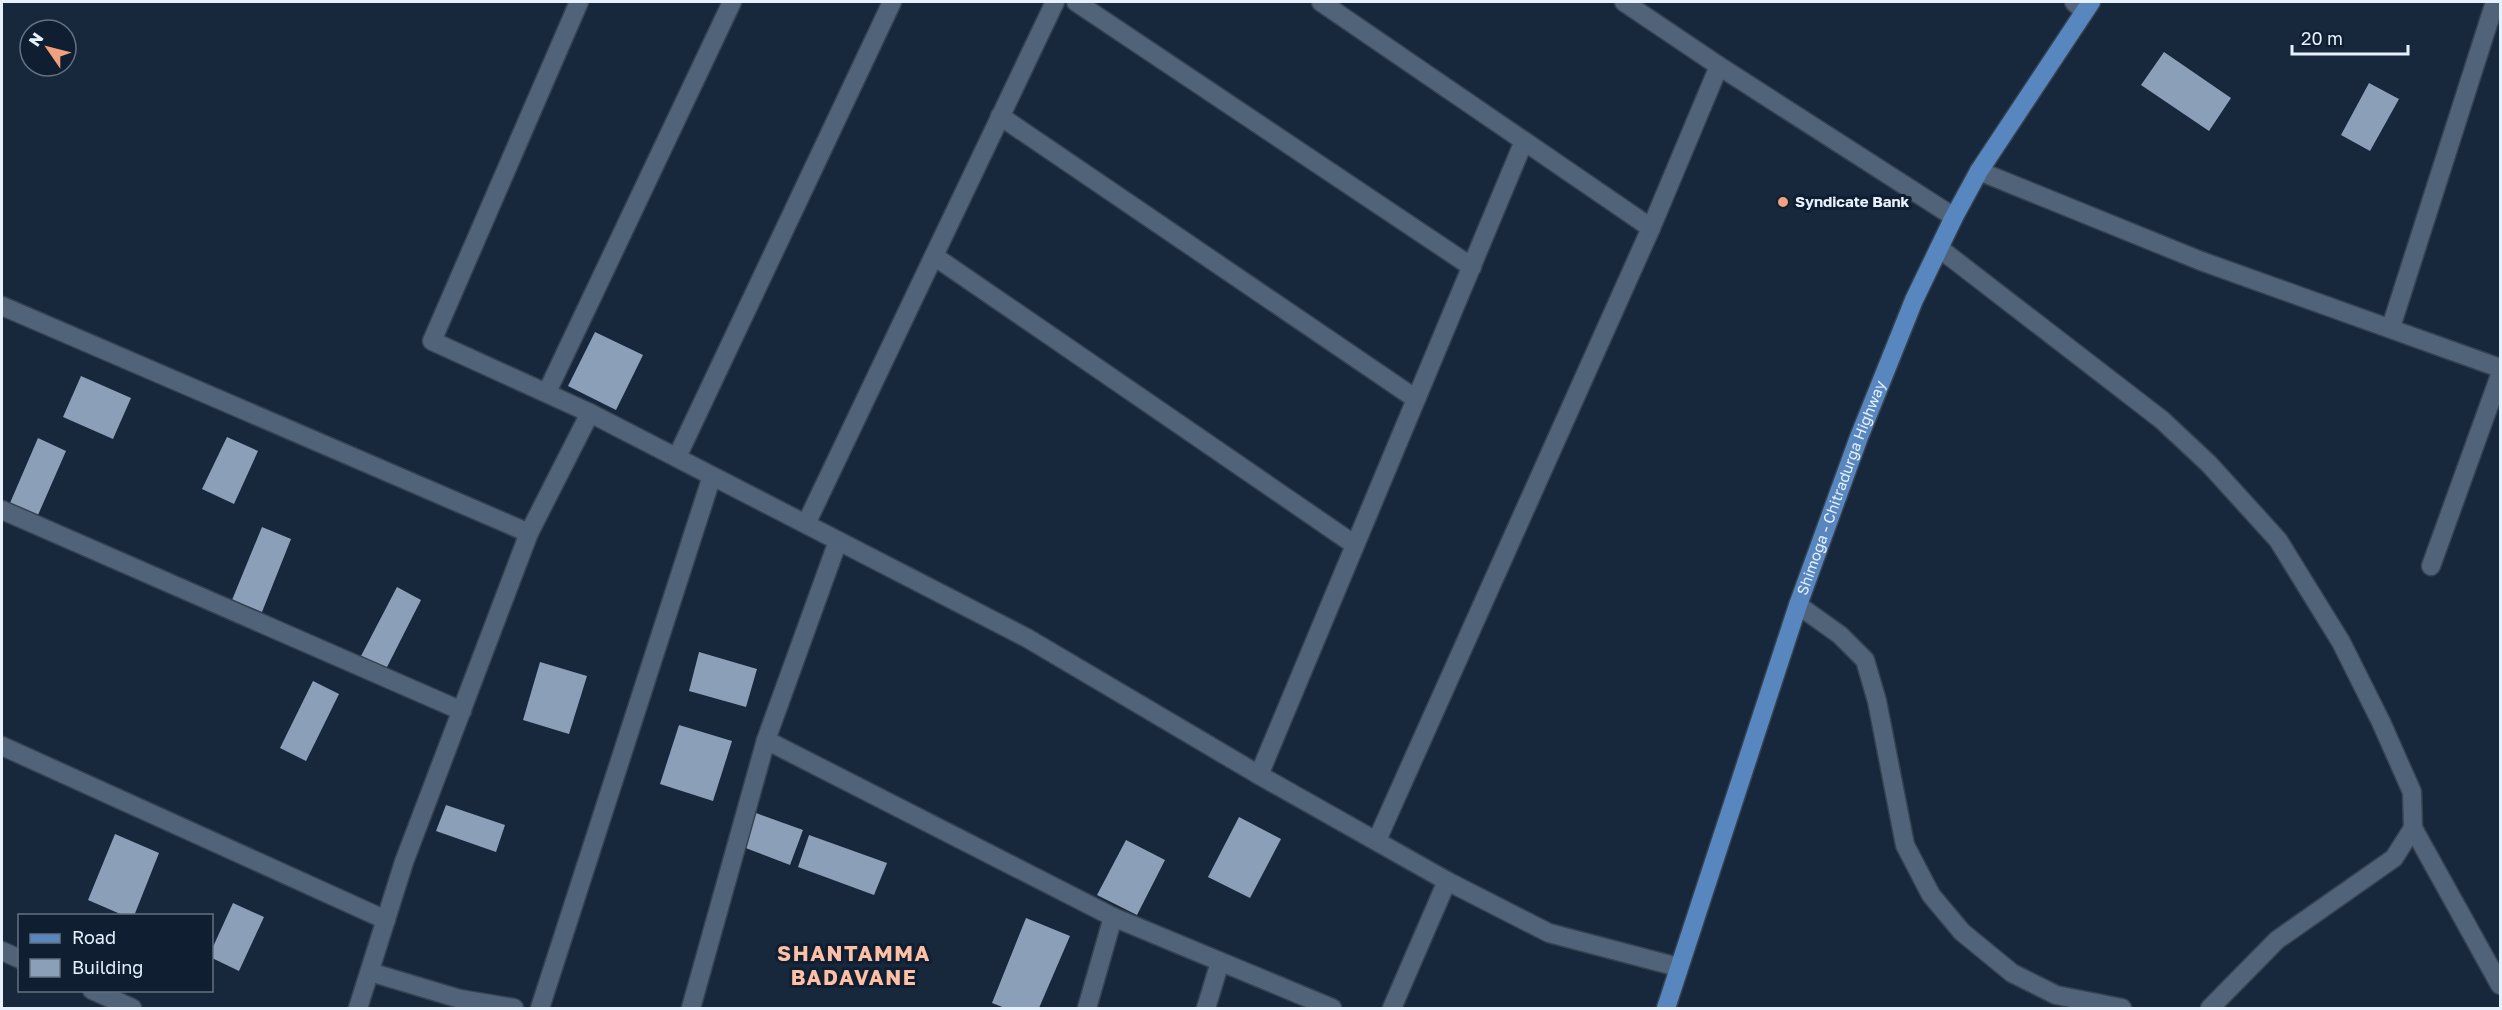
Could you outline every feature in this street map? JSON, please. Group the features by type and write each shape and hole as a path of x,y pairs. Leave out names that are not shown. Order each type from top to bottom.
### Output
{"main road":[{"name":"Shimoga - Chitradurga Highway","path":"1666,1008 1798,604 1859,436 1914,300 1979,171 2083,5"}],"street":[{"path":"579,2 432,341 590,413 1027,638 1259,775 1447,881 1549,933 1678,968"},
{"path":"547,392 732,2"},
{"path":"677,457 892,2"},
{"path":"806,524 1055,2"},
{"path":"1076,2 1472,267"},
{"path":"1321,2 1651,228"},
{"path":"1624,2 1954,217"},
{"path":"2391,327 2495,2"},
{"path":"1377,840 1651,228 1719,66"},
{"path":"1000,116 1416,399"},
{"path":"1259,775 1524,141"},
{"path":"1979,171 2201,261 2391,327 2500,368"},
{"path":"1939,248 2162,420 2209,464 2278,540 2341,642 2381,722 2412,792 2413,828 2500,985"},
{"path":"934,256 1355,545"},
{"path":"2,306 529,533"},
{"path":"2431,566 2500,375"},
{"path":"358,1008 404,862 529,533 590,413"},
{"path":"540,1008 712,476"},
{"path":"2,510 462,711"},
{"path":"691,1008 766,740 838,541"},
{"path":"1798,604 1840,635 1865,660 1879,713 1905,844 1931,896 1962,932 2012,973 2056,995 2122,1008"},
{"path":"766,740 1113,917 1332,1008"},
{"path":"2,746 386,920"},
{"path":"2210,1008 2277,940 2394,858 2413,828"},
{"path":"1392,1008 1447,881"},
{"path":"1087,1008 1113,917"},
{"path":"2,951 18,958"},
{"path":"1206,1008 1220,962"},
{"path":"370,972 460,999 514,1008"},
{"path":"96,992 132,1008"}],"building":[{"path":"2164,52 2231,98 2209,131 2141,85"},
{"path":"2369,83 2399,99 2370,151 2341,135"},
{"path":"595,332 643,355 616,410 568,386"},
{"path":"81,376 131,398 113,439 63,417"},
{"path":"227,437 258,451 234,504 202,489"},
{"path":"38,438 66,451 38,515 10,503"},
{"path":"262,527 291,539 262,612 232,600"},
{"path":"397,587 421,600 386,669 361,656"},
{"path":"699,652 757,669 746,707 689,691"},
{"path":"540,662 587,676 569,734 523,720"},
{"path":"313,681 339,694 306,761 280,748"},
{"path":"679,725 732,741 713,801 660,784"},
{"path":"446,805 505,825 496,852 436,831"},
{"path":"756,813 803,830 790,865 743,847"},
{"path":"1239,817 1281,839 1250,898 1208,877"},
{"path":"115,834 159,853 135,914 120,914 88,900"},
{"path":"809,835 887,863 874,895 798,867"},
{"path":"1126,840 1165,860 1137,915 1097,895"},
{"path":"233,903 264,917 239,971 213,958 213,947"},
{"path":"1026,918 1070,936 1039,1008 1005,1008 992,1003"}],"place":[{"name":"Syndicate Bank","path":"1783,202"}],"district":[{"name":"SHANTAMMA BADAVANE","path":"854,966"}]}
